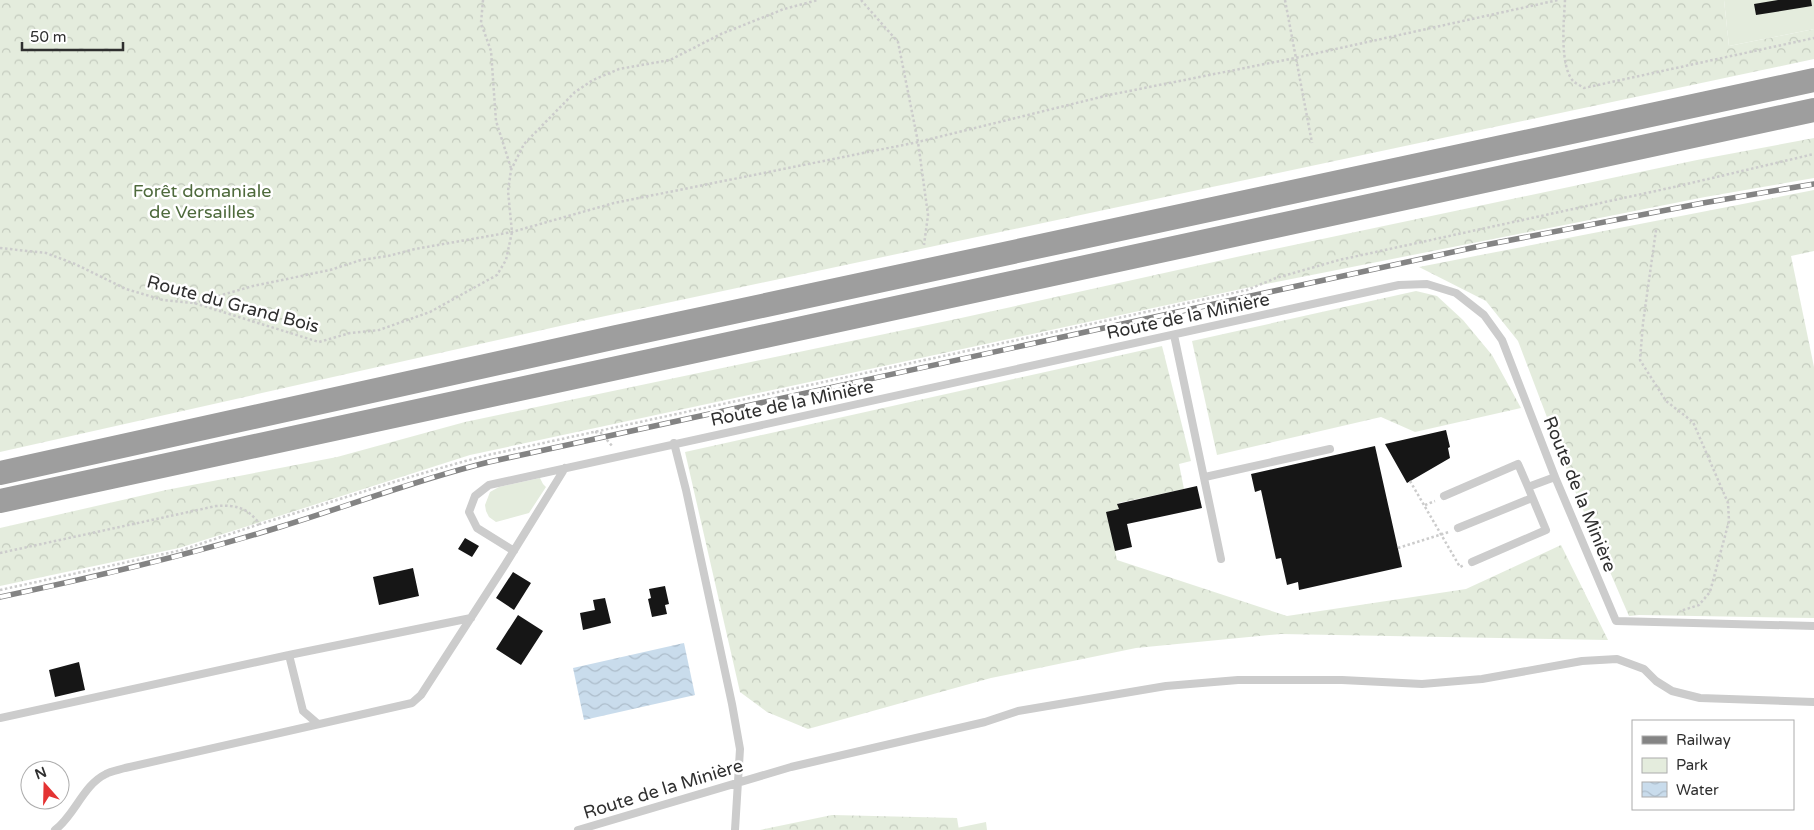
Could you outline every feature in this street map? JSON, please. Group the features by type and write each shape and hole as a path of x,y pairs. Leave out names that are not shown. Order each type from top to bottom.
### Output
{"highway":[{"path":"0,473 345,396 1545,136 1814,80"},
{"path":"0,501 1814,110"}],"lane":[{"name":"Route de la Minière","path":"514,551 477,528 469,512 475,496 489,485 1399,285 1427,284 1456,293 1484,315 1502,340 1555,477 1616,621 1814,626"},
{"path":"1174,335 1221,558"},
{"path":"674,443 686,490 740,748 735,830"},
{"path":"1205,477 1330,449"},
{"path":"1444,496 1518,464 1528,487 1546,530 1472,562"},
{"path":"55,830 69,817 92,784 105,774 412,703 421,695 505,566 565,468"},
{"path":"1528,487 1555,477"},
{"path":"1458,528 1532,498"},
{"path":"0,718 289,655 471,618"},
{"path":"289,655 303,711 318,724"},
{"name":"Route de la Minière","path":"578,830 791,767 985,722 1018,711 1166,686 1238,680 1342,680 1422,684 1482,679 1582,660 1617,659 1644,670 1672,691 1688,696 1814,702"}],"path":[{"path":"483,0 481,23 491,51 496,121 511,170"},
{"path":"511,170 524,144 575,92 593,80 619,69 670,60 721,34 784,8 818,0"},
{"path":"861,0 898,42 918,142 928,215 924,245"},
{"path":"1285,0 1312,143"},
{"path":"194,303 253,286 330,270 361,260 388,256 415,248 512,232 614,203 918,142 1109,96 1295,58 1558,0"},
{"path":"1565,0 1564,53 1567,70 1573,81 1584,88 1814,38"},
{"path":"0,590 182,550 453,464 1247,290 1276,278 1339,260 1684,185 1814,154"},
{"name":"Route du Grand Bois","path":"0,248 46,254 75,264 126,289 163,300 194,303 319,342 350,333 379,330 430,312 498,275 506,260 512,232 508,191 511,170"},
{"path":"1656,230 1645,304 1640,360 1666,401 1693,422 1728,503 1729,521 1710,592 1699,605 1672,613"},
{"path":"594,432 601,434 609,441 618,456"},
{"path":"1410,481 1460,567 1472,562"},
{"path":"0,553 216,506 233,506 250,512 260,524"},
{"path":"1398,548 1442,535 1458,528"}],"green space":[{"name":"Forêt domaniale de Versailles","path":"0,0 1724,0 1729,46 1814,29 1814,59 582,321 0,452"},
{"path":"1724,0 1814,0 1814,29 1729,46"},
{"path":"1814,138 1814,178 1705,197 1246,288 470,455 179,548 0,586 0,528 166,490 337,457 465,422 1697,160"},
{"path":"1814,190 1814,251 1791,256 1814,367 1814,618 1629,616 1575,491 1518,341 1486,301 1419,267"},
{"path":"1416,291 1437,296 1463,320 1492,355 1521,408 1415,432 1381,417 1217,455 1192,341"},
{"path":"1162,346 1191,461 1179,464 1184,489 1118,503 1115,551 1117,560 1287,616 1466,589 1561,545 1608,640 1281,634 1136,648 991,678 808,729 767,712 740,692 685,452"},
{"path":"540,478 546,487 529,513 496,522 489,517 485,505 490,492 499,487"},
{"path":"832,815 957,818 959,830 760,830"},
{"path":"986,822 987,830 947,830"}],"water":[{"path":"684,643 695,695 584,720 573,668"}],"building":[{"path":"1778,0 1811,0 1812,6 1756,15 1754,4"},
{"path":"1446,430 1450,447 1448,448 1450,458 1407,483 1385,444"},
{"path":"1375,446 1402,567 1299,590 1298,582 1287,585 1281,558 1276,559 1261,490 1255,492 1251,474"},
{"path":"1197,486 1202,508 1127,524 1132,547 1115,551 1106,512 1119,509 1117,504"},
{"path":"465,538 479,546 472,557 458,549"},
{"path":"413,568 419,596 379,605 373,577"},
{"path":"513,572 531,583 514,610 496,598"},
{"path":"665,586 669,604 665,605 667,614 652,617 648,599 651,598 649,589"},
{"path":"605,598 611,623 583,630 580,613 595,610 593,600"},
{"path":"518,615 543,631 521,665 496,649"},
{"path":"79,662 85,690 55,697 49,670"}],"railway":[{"path":"0,597 213,547 385,492 489,462 1485,245 1703,203 1814,184"}]}
